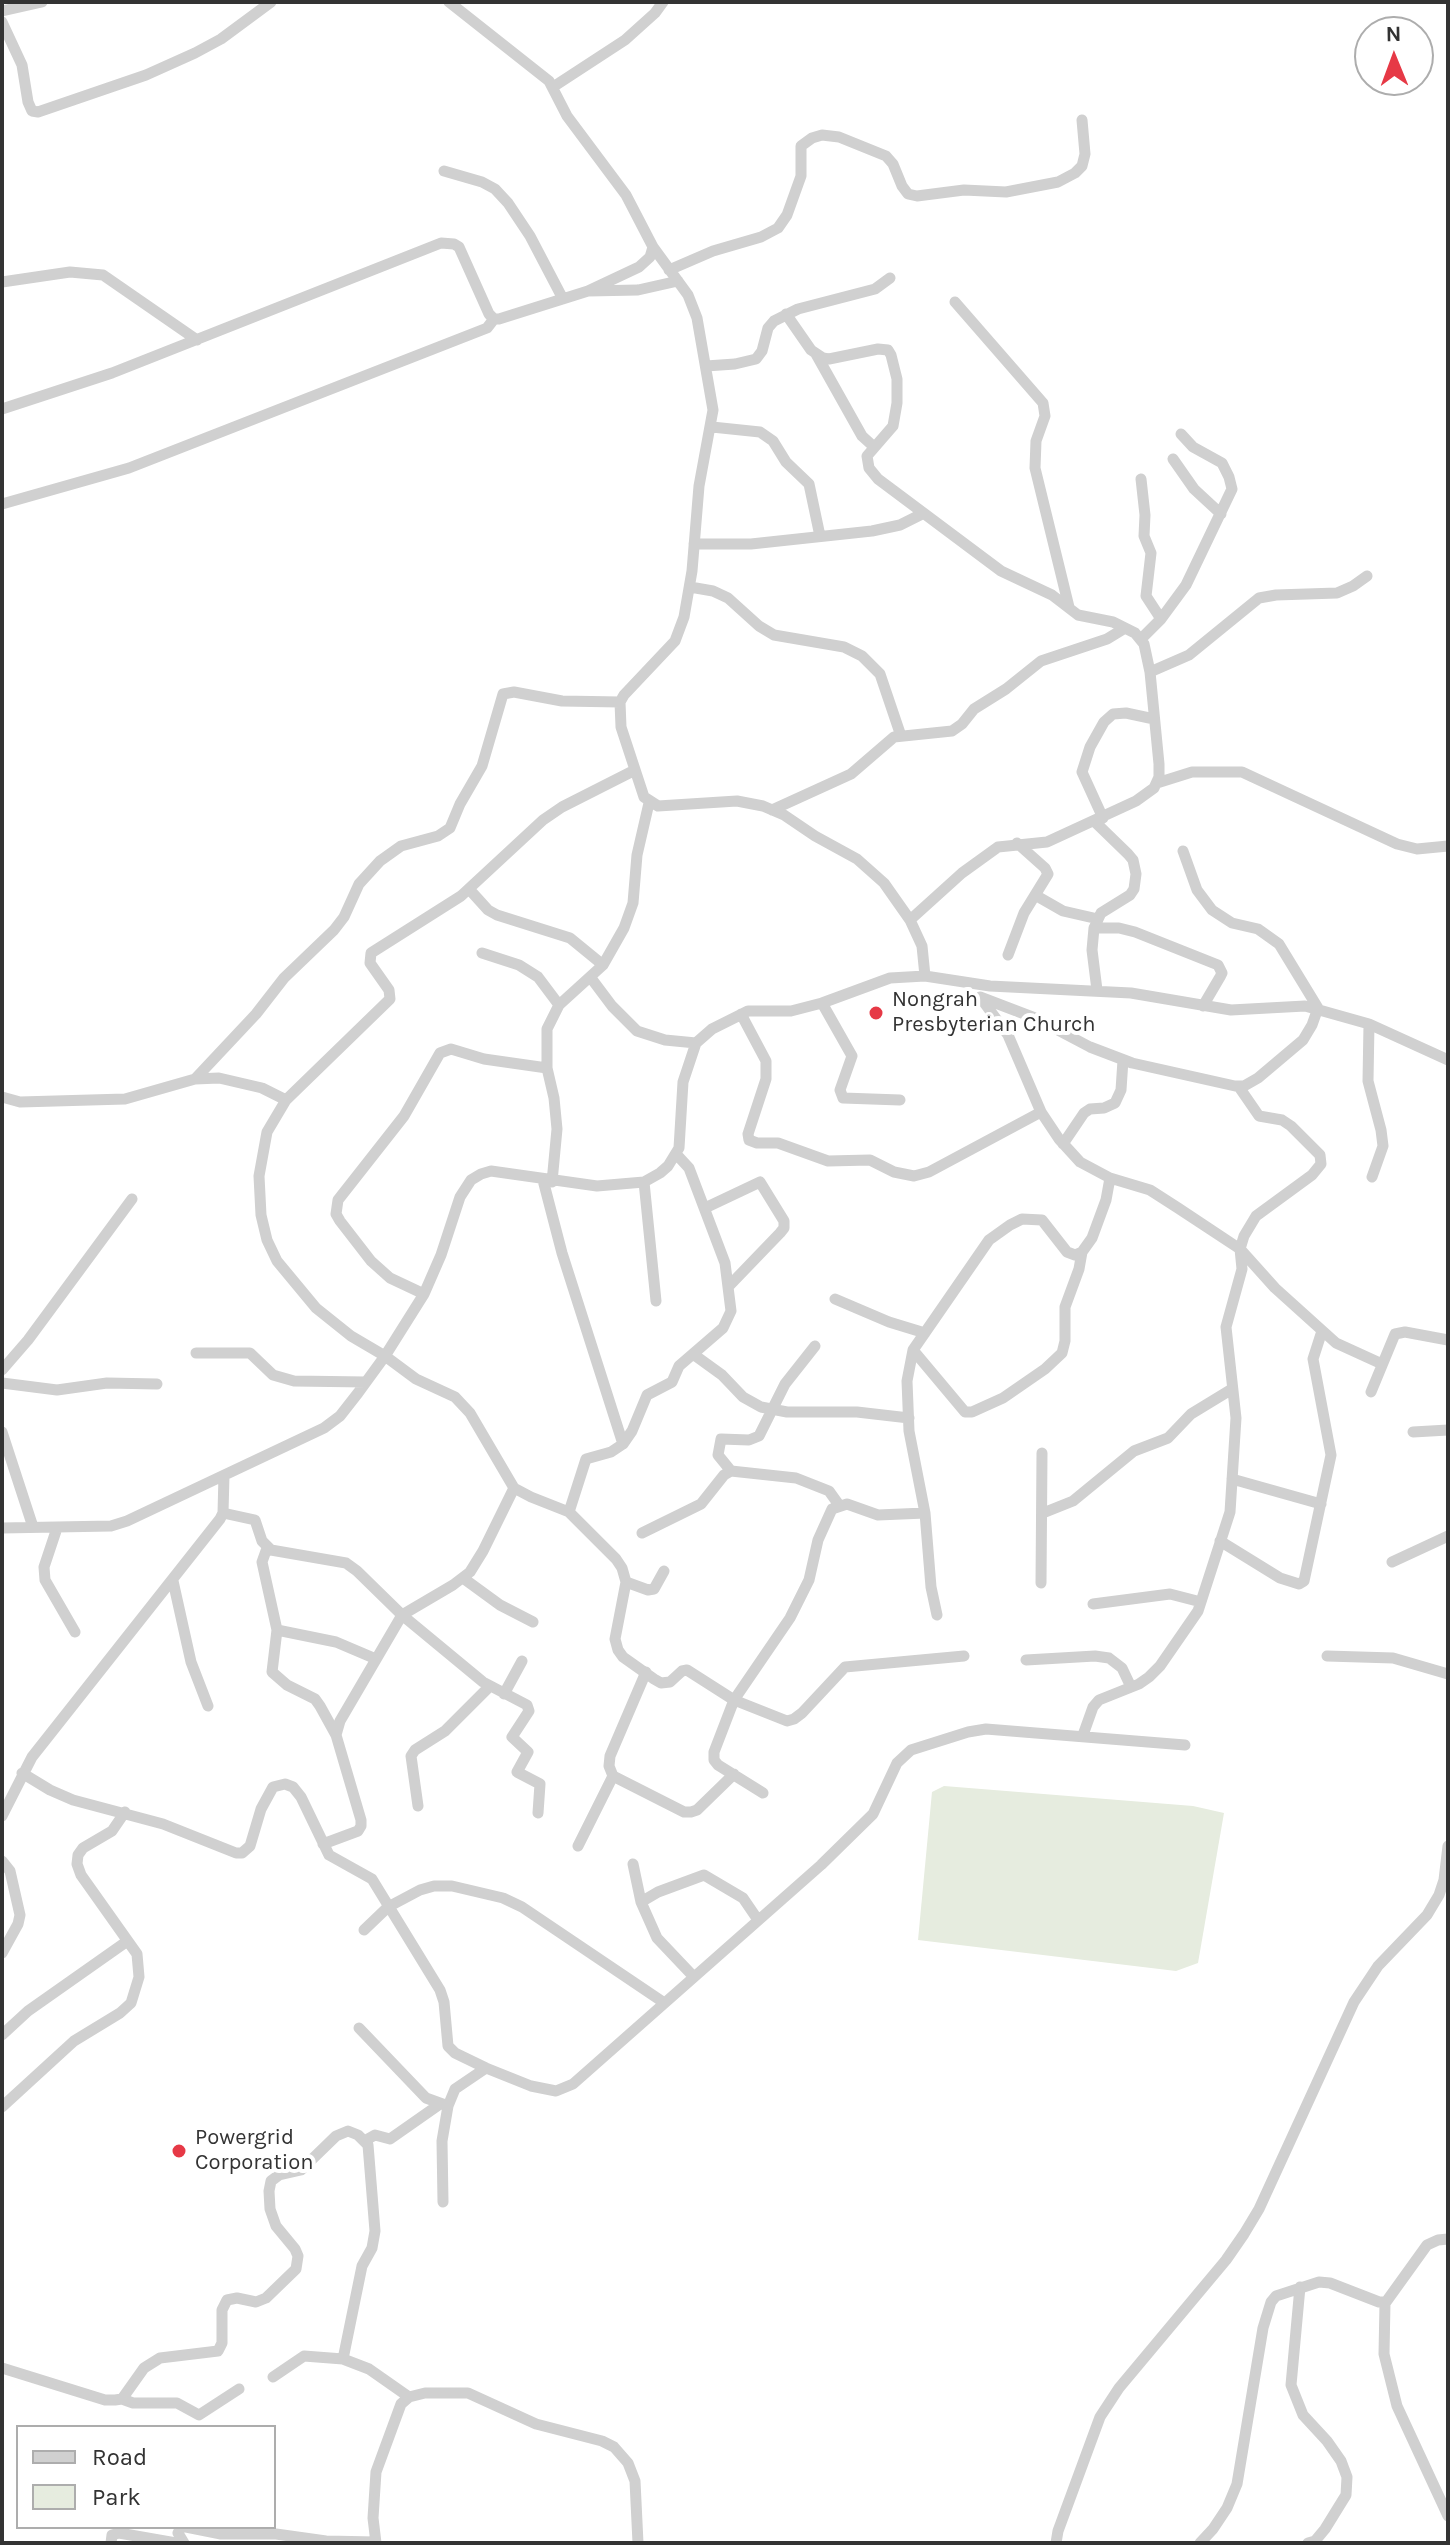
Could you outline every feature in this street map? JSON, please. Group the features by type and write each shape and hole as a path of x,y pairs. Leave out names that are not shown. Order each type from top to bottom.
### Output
{"street":[{"path":"2,11 42,2"},
{"path":"2,22 22,65 28,102 32,111 38,112 146,75 195,53 221,39 271,2"},
{"path":"449,2 533,66 553,87 567,116 626,195 653,247 688,295 697,318 713,401 712,427 701,468 690,587 680,634 620,702 621,727 644,797 649,803 668,807 737,801 772,810 867,866 884,883 910,920 922,946 925,976"},
{"path":"553,87 625,40 663,2"},
{"path":"669,270 778,228 787,215 801,176 801,146 812,138 839,137 886,156 908,194 917,196 964,190 1006,192 1058,182 1082,166 1085,154 1082,120"},
{"path":"444,171 495,189 530,236 563,299"},
{"path":"2,409 112,373 446,242 454,244 463,253 494,319"},
{"path":"2,504 129,468 487,328 494,319 506,318 588,291 644,264 653,247"},
{"path":"2,282 70,272 103,275 197,340"},
{"path":"706,366 756,359 762,351 768,328 774,321 817,303 875,289 890,278"},
{"path":"588,291 638,290 678,281"},
{"path":"955,302 1043,403 1045,416 1036,441 1035,468 1069,608"},
{"path":"786,314 816,354 862,436 873,446"},
{"path":"816,354 829,359 883,349 891,355 897,379 893,426 867,456 869,468 878,479 1001,571 1052,595 1078,615 1113,622 1142,638 1150,672 1159,764 1157,783"},
{"path":"712,427 760,432 773,441 786,462 809,484 820,536"},
{"path":"1142,638 1161,619 1186,585 1232,489 1229,477 1217,459 1193,447 1181,434"},
{"path":"1173,459 1194,489 1221,514"},
{"path":"1141,479 1144,536 1151,553 1146,596 1161,619"},
{"path":"694,544 751,544 888,528 922,514"},
{"path":"1150,672 1189,655 1259,598 1337,593 1367,576"},
{"path":"690,587 713,591 728,598 767,632 844,647 862,656 880,674 901,736"},
{"path":"772,810 851,774 888,741 901,736 952,731 974,709 1041,661 1107,639 1125,628"},
{"path":"195,1079 256,1014 284,978 334,930 344,917 359,884 380,861 401,846 438,836 450,828 482,766 503,694 514,692 562,701 620,702"},
{"path":"1097,990 1092,950 1096,924 1107,909 1130,895 1136,874 1128,854 1098,820 1082,772 1090,747 1104,722 1113,714 1154,719"},
{"path":"635,770 543,820 469,889 371,953 370,963 389,990 390,999 286,1100 267,1132 259,1163 261,1215 267,1240 277,1261 316,1308 351,1336 416,1379 455,1397 514,1488 569,1512 616,1559 626,1582 615,1639 618,1650 654,1679 666,1683 687,1670 734,1700 787,1721 802,1713 845,1667 964,1656"},
{"path":"910,920 991,851 1017,843 1047,842 1136,801 1157,783 1192,772 1242,772 1397,844 1417,849 1448,846"},
{"path":"623,1444 566,1268 547,1181 557,1129 547,1068 547,1029 559,1005 603,965 630,914 637,855 649,803"},
{"path":"1008,955 1016,929 1047,878 1047,871 1017,843"},
{"path":"1183,851 1197,890 1212,910 1232,923 1258,929 1279,944 1318,1008"},
{"path":"469,889 488,910 570,938 603,965"},
{"path":"1035,895 1063,911 1096,924 1135,932 1218,965 1222,973 1203,1006"},
{"path":"482,953 519,965 538,977 559,1005"},
{"path":"2,1528 111,1526 324,1428 340,1416 366,1382 424,1294 460,1197 471,1180 491,1171 597,1186 644,1182 660,1173 677,1155 683,1082 696,1043 703,1035 741,1014 760,1009 791,1011 890,978 925,976 965,984 1131,993 1231,1010 1295,1005 1318,1008 1369,1024 1448,1059"},
{"path":"591,978 612,1006 637,1031 665,1040 696,1043"},
{"path":"965,984 980,997 1008,1035 1041,1112 1063,1144 1090,1170 1150,1190 1240,1249 1275,1288 1322,1331 1345,1349 1382,1364"},
{"path":"980,997 1035,1018 1090,1047 1123,1060 1239,1087 1251,1083 1294,1050 1312,1025 1318,1008"},
{"path":"822,1003 852,1056 840,1090 843,1098 900,1100"},
{"path":"741,1014 766,1061 766,1079 748,1134 749,1140 757,1143 778,1143 828,1161 870,1160 894,1172 914,1176 929,1172 1041,1112"},
{"path":"1369,1024 1368,1081 1383,1146 1372,1177"},
{"path":"424,1294 390,1278 371,1261 336,1214 338,1200 404,1116 440,1053 451,1049 484,1059 547,1068"},
{"path":"1063,1144 1084,1113 1115,1103 1121,1090 1123,1060"},
{"path":"2,1097 20,1102 125,1099 195,1079 219,1078 262,1088 286,1100"},
{"path":"1083,1735 1093,1707 1099,1700 1149,1677 1198,1611 1230,1512 1236,1418 1226,1327 1242,1269 1240,1249 1256,1216 1319,1169 1322,1159 1282,1120 1259,1116 1239,1087"},
{"path":"569,1512 586,1459 611,1452 623,1444 647,1395 668,1386 679,1366 723,1328 729,1318 725,1263 689,1168 677,1155"},
{"path":"913,1350 965,1412 972,1412 1003,1398 1045,1369 1062,1353 1065,1307 1082,1252 1092,1238 1106,1200 1110,1178"},
{"path":"644,1182 656,1301"},
{"path":"705,1208 760,1182 784,1221 780,1233 729,1286"},
{"path":"2,1370 28,1340 132,1199"},
{"path":"937,1615 931,1587 925,1513 909,1418 907,1381 913,1350 989,1240 1010,1225 1022,1219 1042,1220 1067,1252 1075,1255 1082,1252"},
{"path":"835,1299 889,1322 925,1333"},
{"path":"1220,1541 1280,1578 1299,1584 1304,1581 1331,1455 1313,1365 1322,1331"},
{"path":"1371,1392 1392,1338 1398,1332 1448,1340"},
{"path":"731,1471 718,1455 721,1439 754,1439 759,1436 785,1384 815,1346"},
{"path":"196,1353 250,1353 273,1375 294,1381 366,1382"},
{"path":"693,1354 752,1404 773,1411 857,1412 909,1418"},
{"path":"2,1383 57,1390 107,1383 157,1384"},
{"path":"1043,1513 1073,1501 1134,1451 1168,1438 1191,1414 1232,1389"},
{"path":"1413,1432 1448,1430"},
{"path":"2,1432 33,1527"},
{"path":"1041,1583 1042,1453"},
{"path":"642,1533 701,1504 724,1475 731,1471 796,1478 829,1491 839,1505"},
{"path":"2,1816 22,1773 41,1745 173,1581 223,1513 224,1475"},
{"path":"1232,1479 1321,1504"},
{"path":"336,1735 340,1721 402,1615 470,1572 514,1488"},
{"path":"763,1793 718,1765 714,1752 734,1700 790,1618 809,1580 818,1540 832,1509 847,1504 878,1515 925,1513"},
{"path":"223,1513 255,1520 267,1548 346,1563 402,1615 489,1687 529,1708 512,1737 528,1752 517,1772 540,1784 538,1813"},
{"path":"57,1528 44,1567 45,1580 75,1632"},
{"path":"1392,1562 1448,1536"},
{"path":"267,1548 262,1562 277,1630 272,1672 287,1685 315,1699 336,1735 361,1826 358,1831 323,1844"},
{"path":"626,1582 648,1590 654,1589 664,1571"},
{"path":"463,1578 500,1605 533,1622"},
{"path":"173,1581 191,1662 208,1706"},
{"path":"1093,1604 1170,1594 1201,1602"},
{"path":"277,1630 336,1642 376,1659"},
{"path":"1327,1656 1393,1658 1448,1674"},
{"path":"1026,1660 1109,1658 1122,1668 1131,1687"},
{"path":"504,1694 522,1661"},
{"path":"646,1672 610,1756 609,1766 613,1776 684,1812 691,1812 697,1810 734,1774"},
{"path":"418,1806 411,1756 445,1731 489,1687"},
{"path":"22,1773 73,1800 125,1812 242,1853 250,1846 273,1787 285,1784 293,1787 329,1855 372,1879 440,1990 448,2046 455,2053 486,2068 540,2088 563,2089 573,2084 821,1865 873,1814 897,1763 911,1750 976,1730 1083,1735 1185,1745"},
{"path":"578,1846 613,1776"},
{"path":"2,2107 74,2041 131,2003 139,1977 137,1954 81,1875 77,1864 83,1848 112,1831 120,1824 125,1812"},
{"path":"1056,2543 1100,2417 1119,2388 1226,2260 1244,2234 1259,2209 1354,2002 1378,1966 1427,1915 1439,1895 1448,1846"},
{"path":"2,1861 10,1871 20,1915 2,1953"},
{"path":"633,1864 641,1902 663,1947 693,1976"},
{"path":"641,1902 658,1892 704,1875 743,1898 758,1920"},
{"path":"364,1930 388,1907 434,1886 452,1886 503,1898 539,1916 663,2002"},
{"path":"2,2035 28,2011 126,1942"},
{"path":"359,2028 426,2098 444,2105"},
{"path":"366,2140 375,2135 390,2139 444,2105 455,2089 486,2068"},
{"path":"443,2202 444,2105"},
{"path":"122,2399 151,2362 160,2358 218,2351 222,2343 222,2310 227,2300 237,2298 256,2302 266,2298 296,2269 298,2256 295,2249 276,2226 270,2209 271,2181 279,2175 301,2170 342,2133 358,2135 366,2140 374,2239 362,2266 343,2359"},
{"path":"1379,2302 1390,2298 1427,2245 1448,2239"},
{"path":"1200,2543 1227,2508 1237,2484 1263,2328 1271,2302 1284,2292 1319,2282 1385,2303 1384,2354 1397,2406 1448,2516"},
{"path":"1300,2287 1291,2385 1303,2415 1327,2441 1341,2461 1347,2477 1346,2495 1325,2529 1315,2541 1308,2543"},
{"path":"273,2377 304,2356 343,2359 369,2369 409,2397"},
{"path":"2,2368 105,2400 177,2403 199,2415 239,2389"},
{"path":"195,2529 221,2534 276,2534 326,2541 376,2542 373,2518 376,2472 401,2404 409,2397 425,2393 468,2393 536,2424 614,2447 628,2463 635,2481 638,2543"},
{"path":"111,2543 112,2535 119,2533 176,2543"}],"green space":[{"path":"944,1786 1193,1806 1224,1813 1198,1963 1176,1971 918,1940 932,1792"}],"place":[{"name":"Nongrah Presbyterian Church","path":"876,1013"},
{"name":"Powergrid Corporation","path":"179,2151"}]}
